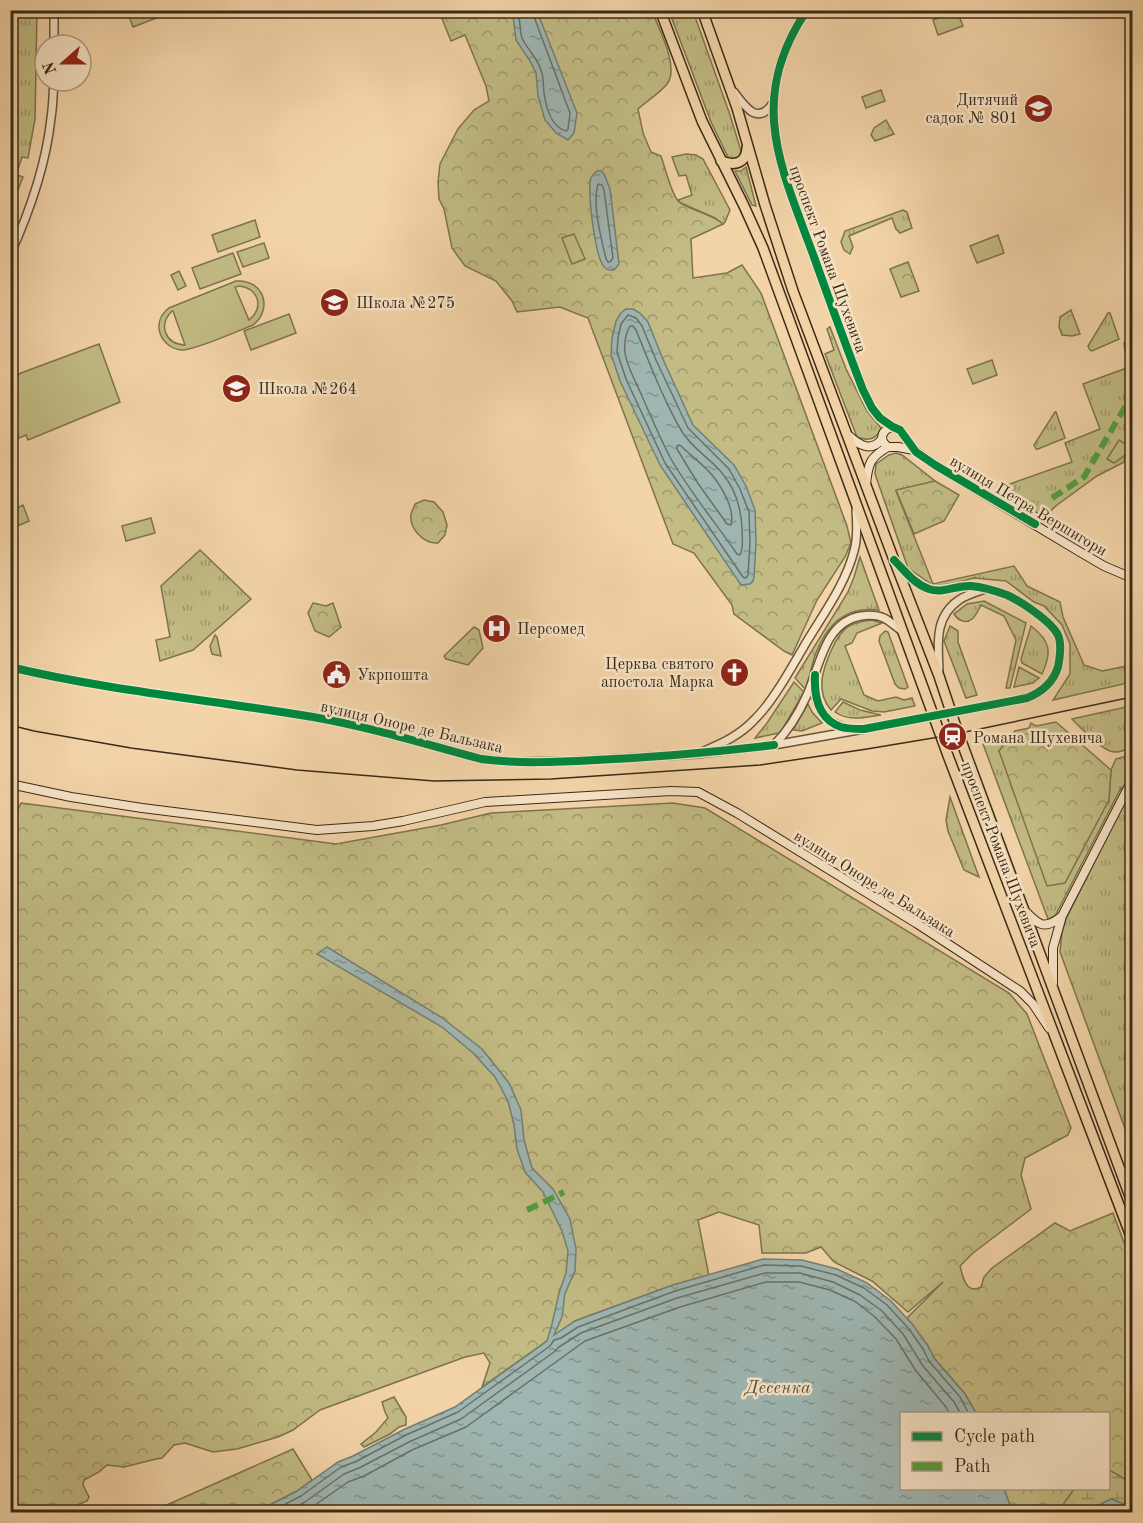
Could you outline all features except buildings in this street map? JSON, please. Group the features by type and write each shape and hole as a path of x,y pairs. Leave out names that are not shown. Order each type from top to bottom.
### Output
{"main road":[{"name":"проспект Романа Шухевича","path":"660,10 702,121 763,248 947,753 1132,1239"},
{"name":"проспект Романа Шухевича","path":"702,10 730,86 780,253 939,676 1132,1202"},
{"path":"721,161 728,164 741,162 745,159 748,145"},
{"path":"845,431 862,445 876,446 883,436 889,428 900,430 903,436 902,442 895,448 883,443 883,436"},
{"name":"вулиця Петра Вершигори","path":"903,436 914,450 935,465 1104,566 1132,578"},
{"path":"866,485 867,470 872,460 876,454 888,447"},
{"name":"вулиця Петра Вершигори","path":"898,447 914,450"},
{"path":"1053,987 1053,947 1062,916 1132,780"},
{"name":"вулиця Оноре де Бальзака","path":"10,784 71,797 142,808 317,830 374,826 485,802 671,791 698,792 916,923 1020,991 1033,1004 1058,1042"},
{"path":"1024,910 1038,924 1044,925 1053,923 1062,916"}],"street":[{"path":"54,10 54,33"},
{"name":"проспект Романа Шухевича","path":"807,10 791,36 782,57 775,86 774,132 783,172 854,368 872,408 893,428"},
{"path":"730,86 743,105 752,112 765,113 774,102"},
{"path":"10,255 40,178 53,93"},
{"name":"проспект Романа Шухевича","path":"880,418 883,436"},
{"path":"697,754 742,731 760,714 787,674 842,583 850,565 855,548 857,524 855,498"},
{"path":"894,560 919,585 933,590 942,591 969,586 985,588"},
{"path":"939,676 939,633 942,618 960,599 985,588"},
{"name":"вулиця Оноре де Бальзака","path":"10,667 130,690 314,717 496,761 572,761 697,754 774,745 1027,698 1038,694 1050,683 1057,670 1060,658 1058,634 1048,623 1029,609 1006,595 985,588"},
{"path":"774,745 786,733 807,697 823,652 837,628 848,620 864,616 878,616 885,618 903,632"},
{"path":"815,675 816,700 820,710 827,718 841,727 864,729"}],"green space":[{"path":"11,10 37,11 37,33 33,33 35,119 28,158 22,157 18,169 11,166"},
{"path":"127,11 165,11 167,14 133,27"},
{"path":"439,11 652,11 667,48 671,68 667,84 638,109 643,133 651,152 661,156 671,187 679,202 723,224 691,239 693,278 727,273 742,265 761,293 847,526 851,543 845,557 817,600 792,655 734,614 732,605 694,553 673,544 588,318 560,307 517,312 512,301 496,281 465,266 452,248 444,209 439,199 440,164 458,129 474,110 489,101 486,86 465,35 451,41"},
{"path":"669,11 693,11 730,115 741,151 739,158 732,160 728,157 711,122"},
{"path":"957,11 963,26 938,35 933,20"},
{"path":"881,90 885,101 866,108 862,97"},
{"path":"886,120 894,134 875,141 871,135 874,128"},
{"path":"686,154 696,155 703,159 730,210 723,224 678,200 692,195 686,175 679,176 672,157"},
{"path":"746,167 756,206 752,205 735,171 741,171"},
{"path":"10,173 23,177 11,207"},
{"path":"903,210 907,212 912,228 900,233 892,218 849,236 853,247 850,254 844,250 841,242 845,231"},
{"path":"255,220 260,237 218,252 212,235"},
{"path":"574,234 585,259 572,264 562,238"},
{"path":"998,235 1004,253 977,263 970,246"},
{"path":"264,243 269,258 243,267 237,252"},
{"path":"233,253 241,274 200,289 192,268"},
{"path":"908,262 919,291 901,297 890,269"},
{"path":"179,271 186,286 178,290 171,275"},
{"path":"236,281 253,285 263,296 264,303 263,311 253,325 205,344 181,350 168,344 160,333 160,319 169,308","holes":["240,286 252,291 257,300 257,310 249,320 235,287","173,311 185,345 173,341 166,333 165,322"]},
{"path":"1071,310 1080,334 1062,335 1059,327 1060,317"},
{"path":"1110,313 1119,339 1092,351 1088,346"},
{"path":"289,314 296,333 251,350 244,331"},
{"path":"830,327 846,369 867,411 881,428 877,435 871,438 857,437 825,354 834,350 827,329"},
{"path":"1132,340 1132,366 1124,343"},
{"path":"99,344 120,402 28,440 26,435 19,438 11,416 11,380 21,373"},
{"path":"992,360 997,375 973,384 967,369"},
{"path":"1132,366 1132,458 1097,476 1044,517 1005,493 1007,485 1072,462 1065,443 1100,429 1083,384"},
{"path":"1055,412 1065,438 1036,449 1034,445"},
{"path":"1119,440 1132,450 1114,463 1107,459"},
{"path":"896,453 902,455 935,481 896,491 933,584 1014,566 1027,586 1060,602 1063,617 1084,665 1102,671 1132,665 1132,682 1053,700 1070,674 1070,644 1062,625 1044,606 1034,602 1006,581 974,578 934,586 908,568 875,474 876,464"},
{"path":"935,481 959,495 944,521 914,534 896,490"},
{"path":"424,500 434,502 443,512 447,525 445,535 438,543 423,538 412,525 411,514 415,504"},
{"path":"23,505 29,521 15,527 11,511"},
{"path":"151,518 155,533 126,541 122,526"},
{"path":"200,550 251,599 193,650 160,661 156,640 170,637 161,586"},
{"path":"860,557 879,610 857,611 848,614 833,625 826,633 816,653 805,689 795,678 848,592"},
{"path":"984,601 1026,623 1010,688 1006,688 1016,640 1004,616 981,605 969,621 962,621 954,614 967,604"},
{"path":"313,603 326,606 333,603 341,627 329,637 315,631 308,613"},
{"path":"872,620 882,623 857,633 852,643 845,646 864,695 878,701 896,697 904,700 912,698 915,706 884,712 872,711 841,699 831,710 825,700 822,684 831,650 849,626"},
{"path":"950,626 958,631 958,642 977,695 966,698 944,641"},
{"path":"1031,626 1043,637 1048,648 1042,674 1022,663 1021,659"},
{"path":"474,627 479,630 483,648 468,665 446,659 444,656"},
{"path":"885,631 888,632 908,687 905,689 895,684 879,641"},
{"path":"215,635 221,656 212,654 210,646"},
{"path":"1019,667 1039,678 1033,683 1014,687"},
{"path":"794,682 804,692 782,730 779,733 755,738 767,723"},
{"path":"843,702 860,710 881,715 857,718 840,715 835,712"},
{"path":"808,704 822,723 802,731 793,730"},
{"path":"1126,707 1132,711 1132,746 1119,752 1104,748 1072,719"},
{"path":"1056,722 1111,770 1109,800 1065,883 1047,886 999,751 1015,731 1029,728 1031,723 1036,726"},
{"path":"1011,736 999,751 1109,800 1111,770 1116,759 1132,754 1132,1132 1127,1134 1060,952 1066,919 1124,803 1121,788 1055,916 1048,919 983,744"},
{"path":"950,797 979,877 964,870 948,831 946,820"},
{"path":"21,803 336,844 441,825 491,813 673,803 705,808 1009,993 1027,1014 1071,1128 1068,1135 1025,1158 1021,1175 1031,1209 973,1253 960,1266 966,1284 976,1289 981,1287 984,1277 992,1268 1055,1223 1070,1231 1113,1213 1132,1264 1132,1507 1111,1499 1085,1512 1010,1512 1011,1508 1004,1490 1110,1490 1110,1412 975,1412 965,1394 934,1358 907,1318 943,1282 908,1312 872,1281 834,1262 821,1247 806,1253 762,1253 759,1225 719,1212 698,1220 709,1276 673,1285 575,1321 482,1387 490,1363 484,1353 465,1357 320,1410 293,1430 278,1437 237,1449 213,1452 185,1443 174,1445 162,1458 124,1467 107,1465 84,1480 83,1485 89,1497 87,1501 61,1512 11,1512 10,826"},
{"path":"394,1397 406,1417 406,1425 364,1447 361,1444 388,1418 382,1402"},
{"path":"293,1449 312,1480 297,1491 256,1512 151,1512"},
{"path":"1110,1471 1126,1480 1131,1487 1132,1507 1111,1499 1085,1512 1058,1512 1073,1490 1110,1490"}],"water":[{"path":"510,11 537,11 577,113 574,133 568,140 556,133 545,120 538,96 536,73 516,40 513,16"},
{"path":"597,171 604,174 610,189 619,264 614,270 606,269 601,262 595,239 590,185 591,178"},
{"path":"626,309 633,309 640,313 648,322 693,425 734,465 746,486 755,510 754,577 750,584 741,585 660,465 620,381 611,354 612,338 616,321"},
{"name":"Десенка","path":"327,947 441,1017 482,1049 509,1083 521,1110 524,1140 532,1168 553,1189 570,1219 576,1249 575,1271 565,1293 562,1317 554,1335 575,1321 673,1285 763,1259 802,1260 837,1269 867,1283 891,1301 913,1325 934,1358 965,1394 975,1412 900,1412 900,1490 1004,1490 1011,1508 1010,1512 256,1512 297,1491 338,1462 455,1407 547,1341 566,1273 568,1251 562,1231 543,1192 525,1172 517,1149 508,1101 495,1077 473,1053 442,1027 317,954"},
{"path":"1111,1499 1132,1507 1132,1512 1085,1512"}],"tram line":[{"path":"10,725 131,748 297,770 434,781 551,779 760,765 951,735 1132,697"}],"marked path":[{"path":"1052,498 1084,477 1132,395"},
{"path":"1039,517 1046,506"},
{"path":"527,1210 564,1192"}],"cycle path":[{"path":"807,10 788,43 778,74 774,104 775,134 790,193 863,390 880,418 900,430 916,452 1035,524"},
{"path":"815,675 815,690 822,712 833,723 850,729 864,729 1027,698 1042,690 1053,678 1059,659 1058,635 1035,612 1007,595 984,588 966,586 939,590 929,589 914,581 894,560"},
{"path":"10,667 123,689 334,721 495,761 618,759 774,745"}],"place":[{"name":"Дитячий садок № 801","path":"1039,108"},
{"name":"Школа №275","path":"335,302"},
{"name":"Школа №264","path":"237,388"},
{"name":"Персомед","path":"496,628"},
{"name":"Церква святого апостола Марка","path":"735,672"},
{"name":"Укрпошта","path":"336,674"},
{"name":"Романа Шухевича","path":"952,737"}]}
